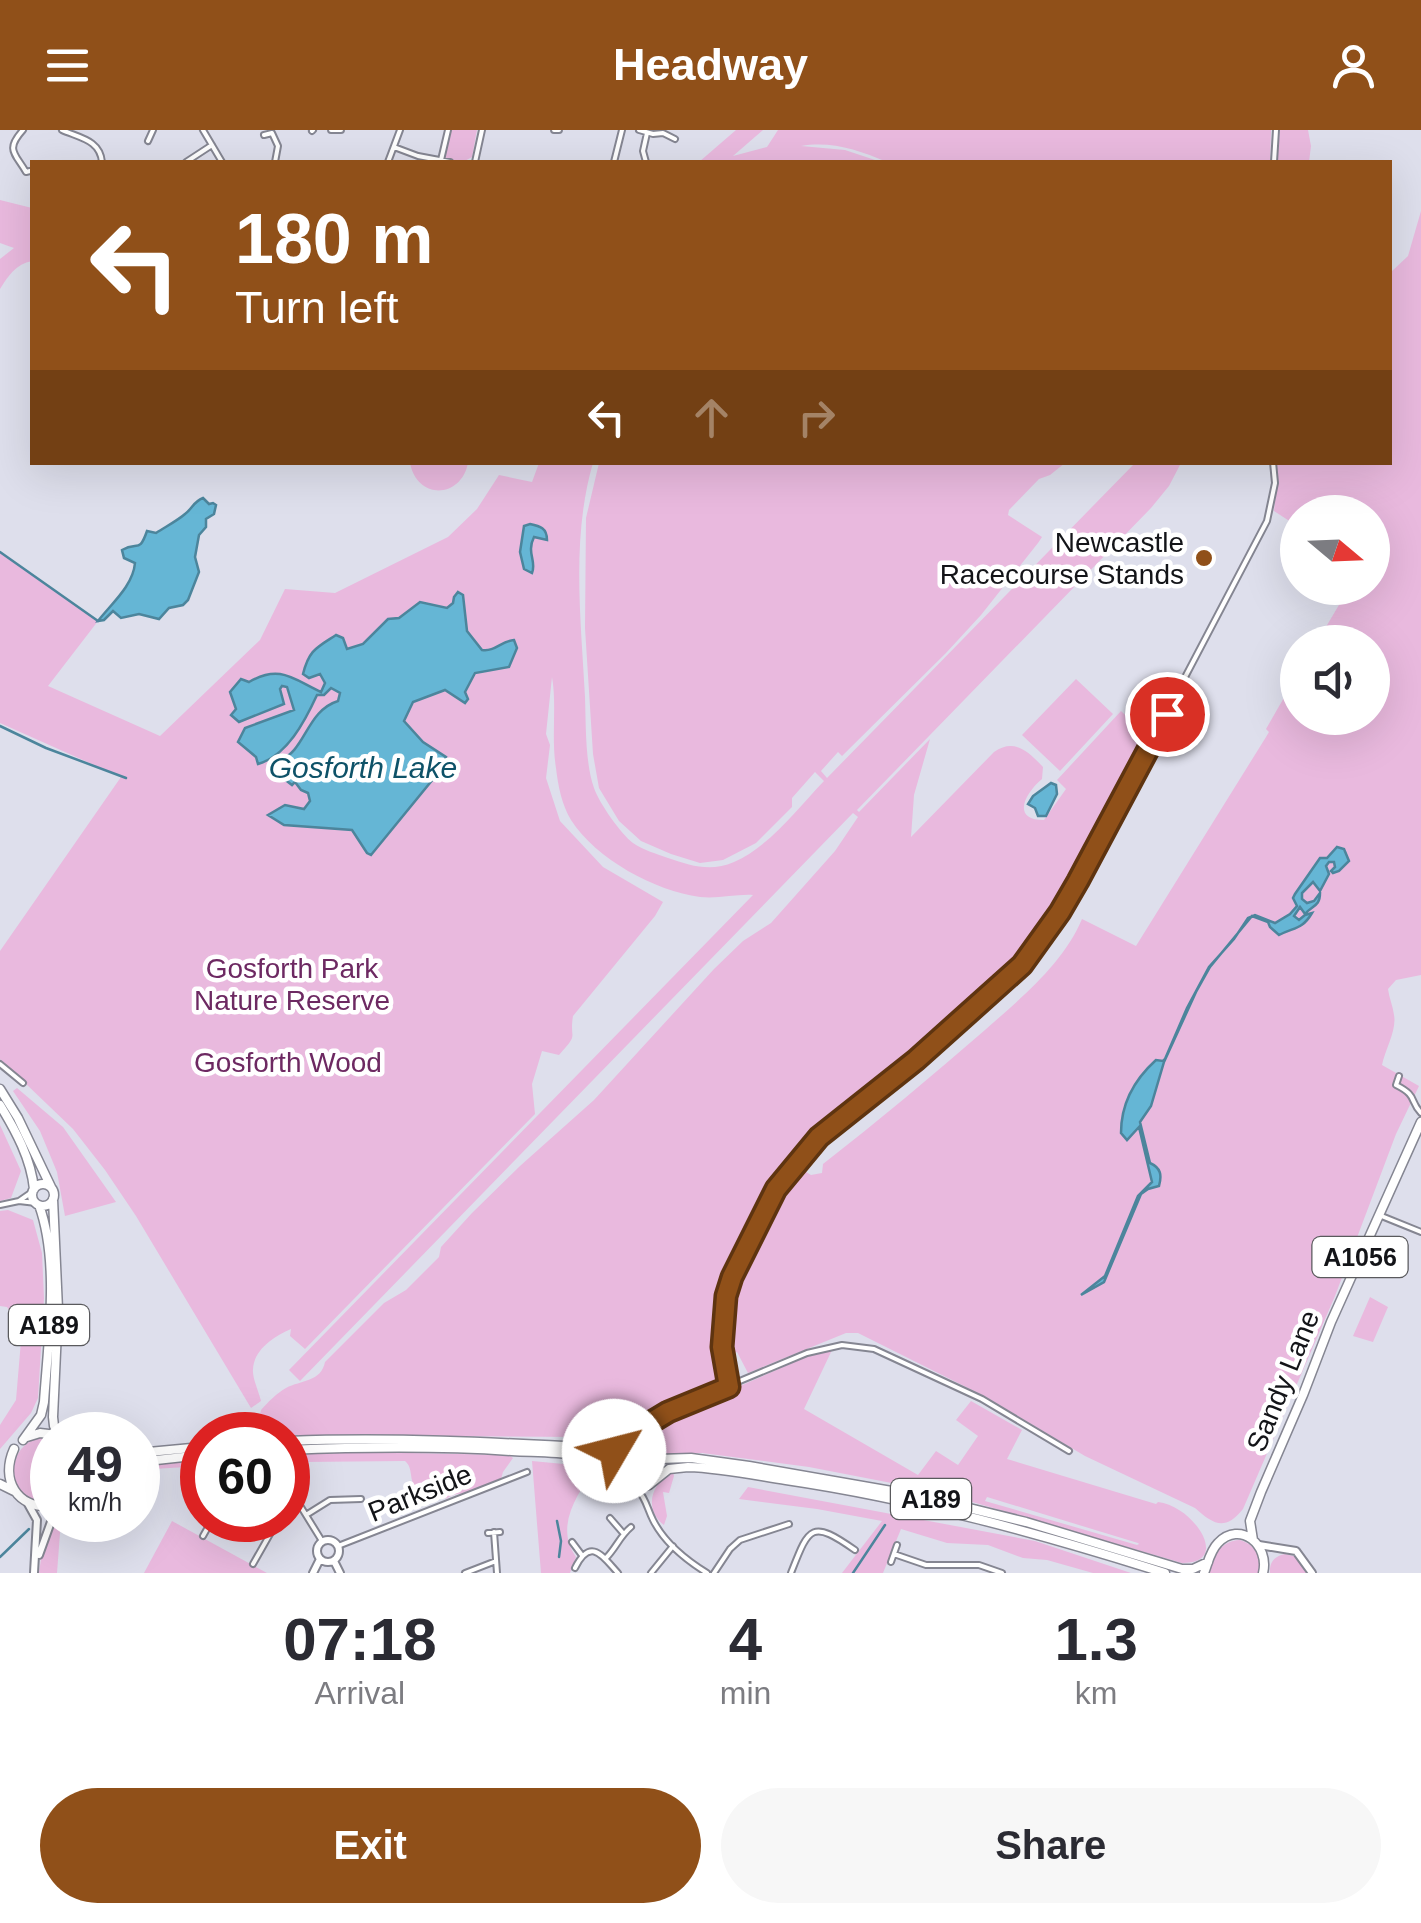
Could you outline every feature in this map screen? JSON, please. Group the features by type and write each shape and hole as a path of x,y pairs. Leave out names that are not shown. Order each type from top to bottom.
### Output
{"main road":[{"name":"A189","path":"0,1089 18,1118 54,1199 58,1309 52,1412"},
{"name":"A189","path":"0,1105 32,1171 32,1198 45,1222 49,1260 44,1402 41,1415 14,1449"},
{"name":"Sandy Lane","path":"1256,1542 1250,1521 1261,1492 1331,1322 1421,1122"},
{"path":"33,1190 41,1184 51,1187"},
{"path":"37,1204 48,1205 54,1199"},
{"name":"A189","path":"23,1440 30,1437"},
{"path":"310,1441 417,1438 609,1448 633,1440 644,1443 654,1467 653,1481 642,1487 591,1458 559,1454 407,1447 310,1449"},
{"path":"620,1442 614,1451 620,1472"},
{"name":"A189","path":"644,1443 658,1459 709,1460 920,1496 1026,1522 1182,1569 1208,1562"},
{"path":"0,1462 14,1449"},
{"path":"14,1449 8,1470 14,1491"},
{"name":"A189","path":"653,1481 668,1469 695,1467 844,1490 1006,1526 1164,1573"},
{"path":"0,1484 26,1502 36,1520 34,1573"},
{"name":"Sandy Lane","path":"1208,1562 1218,1543 1244,1522 1261,1492"},
{"path":"26,1502 30,1503"},
{"path":"1230,1536 1243,1536 1298,1554 1312,1573"},
{"path":"331,1540 338,1546 339,1554 334,1561 320,1559 317,1551 322,1542 331,1540"},
{"path":"34,1573 44,1542"},
{"path":"1256,1542 1265,1562"},
{"path":"1262,1573 1265,1562 1282,1549"},
{"path":"313,1573 320,1559"},
{"path":"334,1561 340,1573"},
{"path":"1204,1573 1208,1562"}],"street":[{"path":"24,130 12,149 26,172"},
{"path":"62,130 75,132 95,144 102,160"},
{"path":"148,141 154,130"},
{"path":"203,130 221,160"},
{"path":"331,130 341,130"},
{"path":"389,160 400,130"},
{"path":"394,147 441,160 448,130"},
{"path":"475,160 482,130"},
{"path":"614,160 622,130"},
{"path":"639,130 663,132 676,138"},
{"path":"1274,160 1276,130"},
{"path":"264,135 272,133 278,146 274,160"},
{"path":"645,160 643,151 648,133"},
{"path":"278,146 286,144"},
{"path":"189,160 212,145"},
{"path":"729,1387 722,1347 726,1296 776,1189 819,1137 957,1026 1022,965 1044,936 1078,881 1267,521 1275,483 1273,465"},
{"path":"1,1068 22,1083"},
{"path":"1399,1076 1396,1084 1413,1095 1421,1112"},
{"path":"20,1201 33,1190"},
{"path":"0,1205 20,1201 37,1204"},
{"path":"1379,1215 1421,1232"},
{"path":"620,1442 668,1412 816,1350 842,1345 881,1352 964,1390 1069,1451"},
{"path":"644,1443 650,1424"},
{"path":"1056,1452 1060,1446"},
{"name":"Parkside","path":"512,1468 516,1477"},
{"name":"Parkside","path":"338,1546 527,1472"},
{"path":"647,1502 653,1481"},
{"path":"631,1482 672,1546 711,1573 740,1540 790,1524"},
{"path":"310,1513 330,1500 362,1499"},
{"path":"610,1518 623,1533"},
{"path":"310,1522 322,1542"},
{"path":"606,1558 630,1527"},
{"path":"780,1528 784,1536"},
{"path":"791,1573 804,1541 820,1530 855,1550"},
{"path":"494,1532 497,1573"},
{"path":"831,1543 834,1536"},
{"path":"254,1564 266,1542"},
{"path":"572,1542 582,1555"},
{"path":"890,1562 897,1544"},
{"path":"650,1573 672,1546"},
{"path":"575,1568 582,1555 592,1551 606,1558 618,1573"},
{"path":"894,1554 936,1569 979,1565 1002,1573"},
{"path":"466,1573 496,1560"}],"green space":[{"path":"450,130 477,130 472,157 445,158"},
{"path":"736,130 763,130 733,156 767,147 778,130 1271,130 1270,160 882,160 855,150 823,145 801,146 845,150 875,160 701,160"},
{"path":"1280,130 1308,130 1309,160 1277,160"},
{"path":"0,200 30,208 30,262 9,275 0,289 0,259 14,248 0,243"},
{"path":"1421,211 1421,975 1396,980 1388,989 1394,1021 1382,1065 1419,1086 1396,1134 1335,1296 1243,1509 1231,1521 1214,1522 1195,1508 1085,1456 986,1397 858,1333 846,1333 748,1373 737,1352 725,1356 730,1294 758,1228 796,1170 811,1175 822,1173 823,1164 985,1030 1052,965 1082,919 1136,946 1269,732 1266,729 1280,705 1280,735 1390,735 1390,625 1327,625 1339,605 1390,605 1390,495 1280,495 1280,515 1274,511 1275,465 1392,465 1392,271 1408,256"},
{"path":"411,465 467,465 464,475 448,489 430,489 414,475"},
{"path":"538,465 592,465 582,520 579,579 591,778 605,810 633,843 685,863 717,867 747,855 771,837 824,781 815,772 792,798 792,807 756,843 723,860 700,863 671,854 641,841 619,821 599,788 593,754 585,628 586,518 599,465 1062,465 1039,479 1009,510 1008,515 1042,537 1038,543 946,653 842,756 838,752 821,771 827,778 1133,465 1180,465 1151,508 857,810 930,739 914,795 911,837 994,752 1008,746 1026,752 1043,767 1042,779 1031,791 1024,810 1033,819 1044,820 1066,789 1057,780 1121,711 1140,729 1144,720 1153,717 1168,690 1172,691 1063,897 1021,962 921,1052 838,1115 783,1169 726,1282 720,1324 721,1383 614,1431 588,1436 598,1436 597,1444 573,1440 578,1437 310,1435 310,1412 261,1410 286,1388 319,1373 325,1362 384,1303 406,1290 439,1257 441,1247 472,1213 594,1100 714,969 743,941 771,923 835,851 858,817 853,813 300,1381 289,1370 753,895 700,897 664,888 611,860 582,834 568,814 558,782 552,677 546,778 560,821 603,867 663,902 573,1016 572,1036 565,1048 559,1055 542,1051 532,1084 535,1114 305,1349 290,1336 291,1329 261,1349 253,1373 261,1401 251,1408 105,1170 73,1129 0,1059 0,951 121,777 0,723 0,552 98,621 48,686 160,736 260,640 285,589 335,593 448,537 477,509 499,475 532,482"},
{"path":"1076,679 1113,714 1060,771 1022,735"},
{"path":"17,1088 63,1127 116,1202 65,1216 57,1172 40,1131 13,1091"},
{"path":"0,1125 21,1171 11,1198 0,1201"},
{"path":"8,1210 33,1220 42,1253 44,1298 38,1398 30,1414 0,1449 0,1425 16,1400 22,1329 7,1307 0,1306 0,1211"},
{"path":"1370,1297 1388,1307 1373,1342 1353,1336"},
{"path":"832,1350 804,1409 918,1475 936,1451 958,1465 978,1436 956,1420 971,1401 1022,1430 1007,1459 1171,1506 1195,1523 1206,1545 1204,1554 1197,1561 1182,1563 938,1492 809,1467 702,1453 659,1454 649,1449 648,1433 670,1413 681,1412 815,1353","holes":["987,1497 1139,1544 985,1501"]},
{"path":"30,1442 30,1498 17,1486 14,1474 20,1451"},
{"path":"630,1443 638,1447 651,1468 650,1478 644,1482 631,1476 615,1454 621,1445"},
{"path":"310,1453 513,1458 501,1479 446,1499 449,1493 468,1483 473,1472 458,1473 417,1488 405,1461 310,1462"},
{"path":"180,1461 180,1467 160,1469 160,1463"},
{"path":"532,1461 595,1467 568,1522 567,1533 576,1557 570,1573 541,1573"},
{"path":"673,1472 669,1493 663,1492 667,1516 664,1525 654,1512 652,1497 659,1483"},
{"path":"748,1487 1035,1541 1131,1573 1093,1573 1047,1560 1023,1558 988,1545 947,1543 901,1529 883,1573 842,1573 882,1521 739,1499"},
{"path":"172,1521 180,1525 180,1542 210,1542 267,1573 144,1573"},
{"path":"1240,1540 1256,1552 1258,1573 1209,1573 1223,1546"},
{"path":"47,1542 59,1542 57,1573 39,1573"},
{"path":"1285,1554 1297,1557 1308,1573 1270,1573 1273,1560"}],"water":[{"path":"203,498 216,505 199,535 195,557 199,572 188,600 169,608 159,619 139,614 121,618 113,611 98,621 126,587 133,571 135,563 124,558 122,550 140,545 147,531 156,533"},
{"path":"524,526 542,528 547,540 534,537 532,573 524,569 520,552"},
{"name":"Gosforth Lake","path":"458,592 463,595 467,631 482,650 514,640 517,648 509,667 475,673 465,692 465,703 445,690 413,702 404,721 423,742 446,757 438,773 371,855 352,830 284,825 268,815 285,805 304,809 310,801 308,793 295,782 292,785 270,768 295,749 319,713 338,701 340,693 331,688 324,695 317,695 286,746 258,764 256,757 238,742 245,728 294,710 287,687 282,686 284,704 239,722 231,715 236,709 230,692 241,679 249,682 278,674 321,692 325,683 320,674 309,678 303,674 318,647 336,635 343,638 347,649 363,644 388,619 399,618 420,602 447,608"},
{"path":"1051,783 1056,785 1057,794 1046,816 1038,816 1028,804"},
{"path":"1337,847 1344,849 1349,861 1333,873 1334,862 1329,862 1329,874 1320,891 1313,882 1302,893 1307,903 1320,893 1319,901 1305,914 1300,907 1294,916 1299,920 1312,913 1301,925 1279,935 1268,922 1252,916 1275,923 1290,914 1297,906 1295,894 1320,858 1327,858"},
{"path":"1222,953 1196,992 1164,1062 1151,1106 1140,1122 1150,1163 1160,1172 1159,1186 1141,1194 1104,1282 1081,1295 1105,1276 1138,1196 1152,1182 1139,1127 1127,1140 1121,1133 1127,1102 1148,1067 1165,1059 1187,1008 1209,967"}],"waterway":[{"path":"0,552 98,621"},
{"path":"0,726 126,778"},
{"path":"557,1521 559,1557"},
{"path":"853,1573 885,1525"},
{"path":"0,1557 29,1529"}],"place":[{"name":"Newcastle Racecourse Stands","path":"1204,558"}],"route":[{"path":"614,1451 620,1441 668,1412 729,1387 722,1347 726,1296 776,1189 819,1137 957,1026 1022,965 1078,881 1167,714"}],"park label":[{"name":"Gosforth Park Nature Reserve","path":"292,984"},
{"name":"Gosforth Wood","path":"288,1062"}]}
